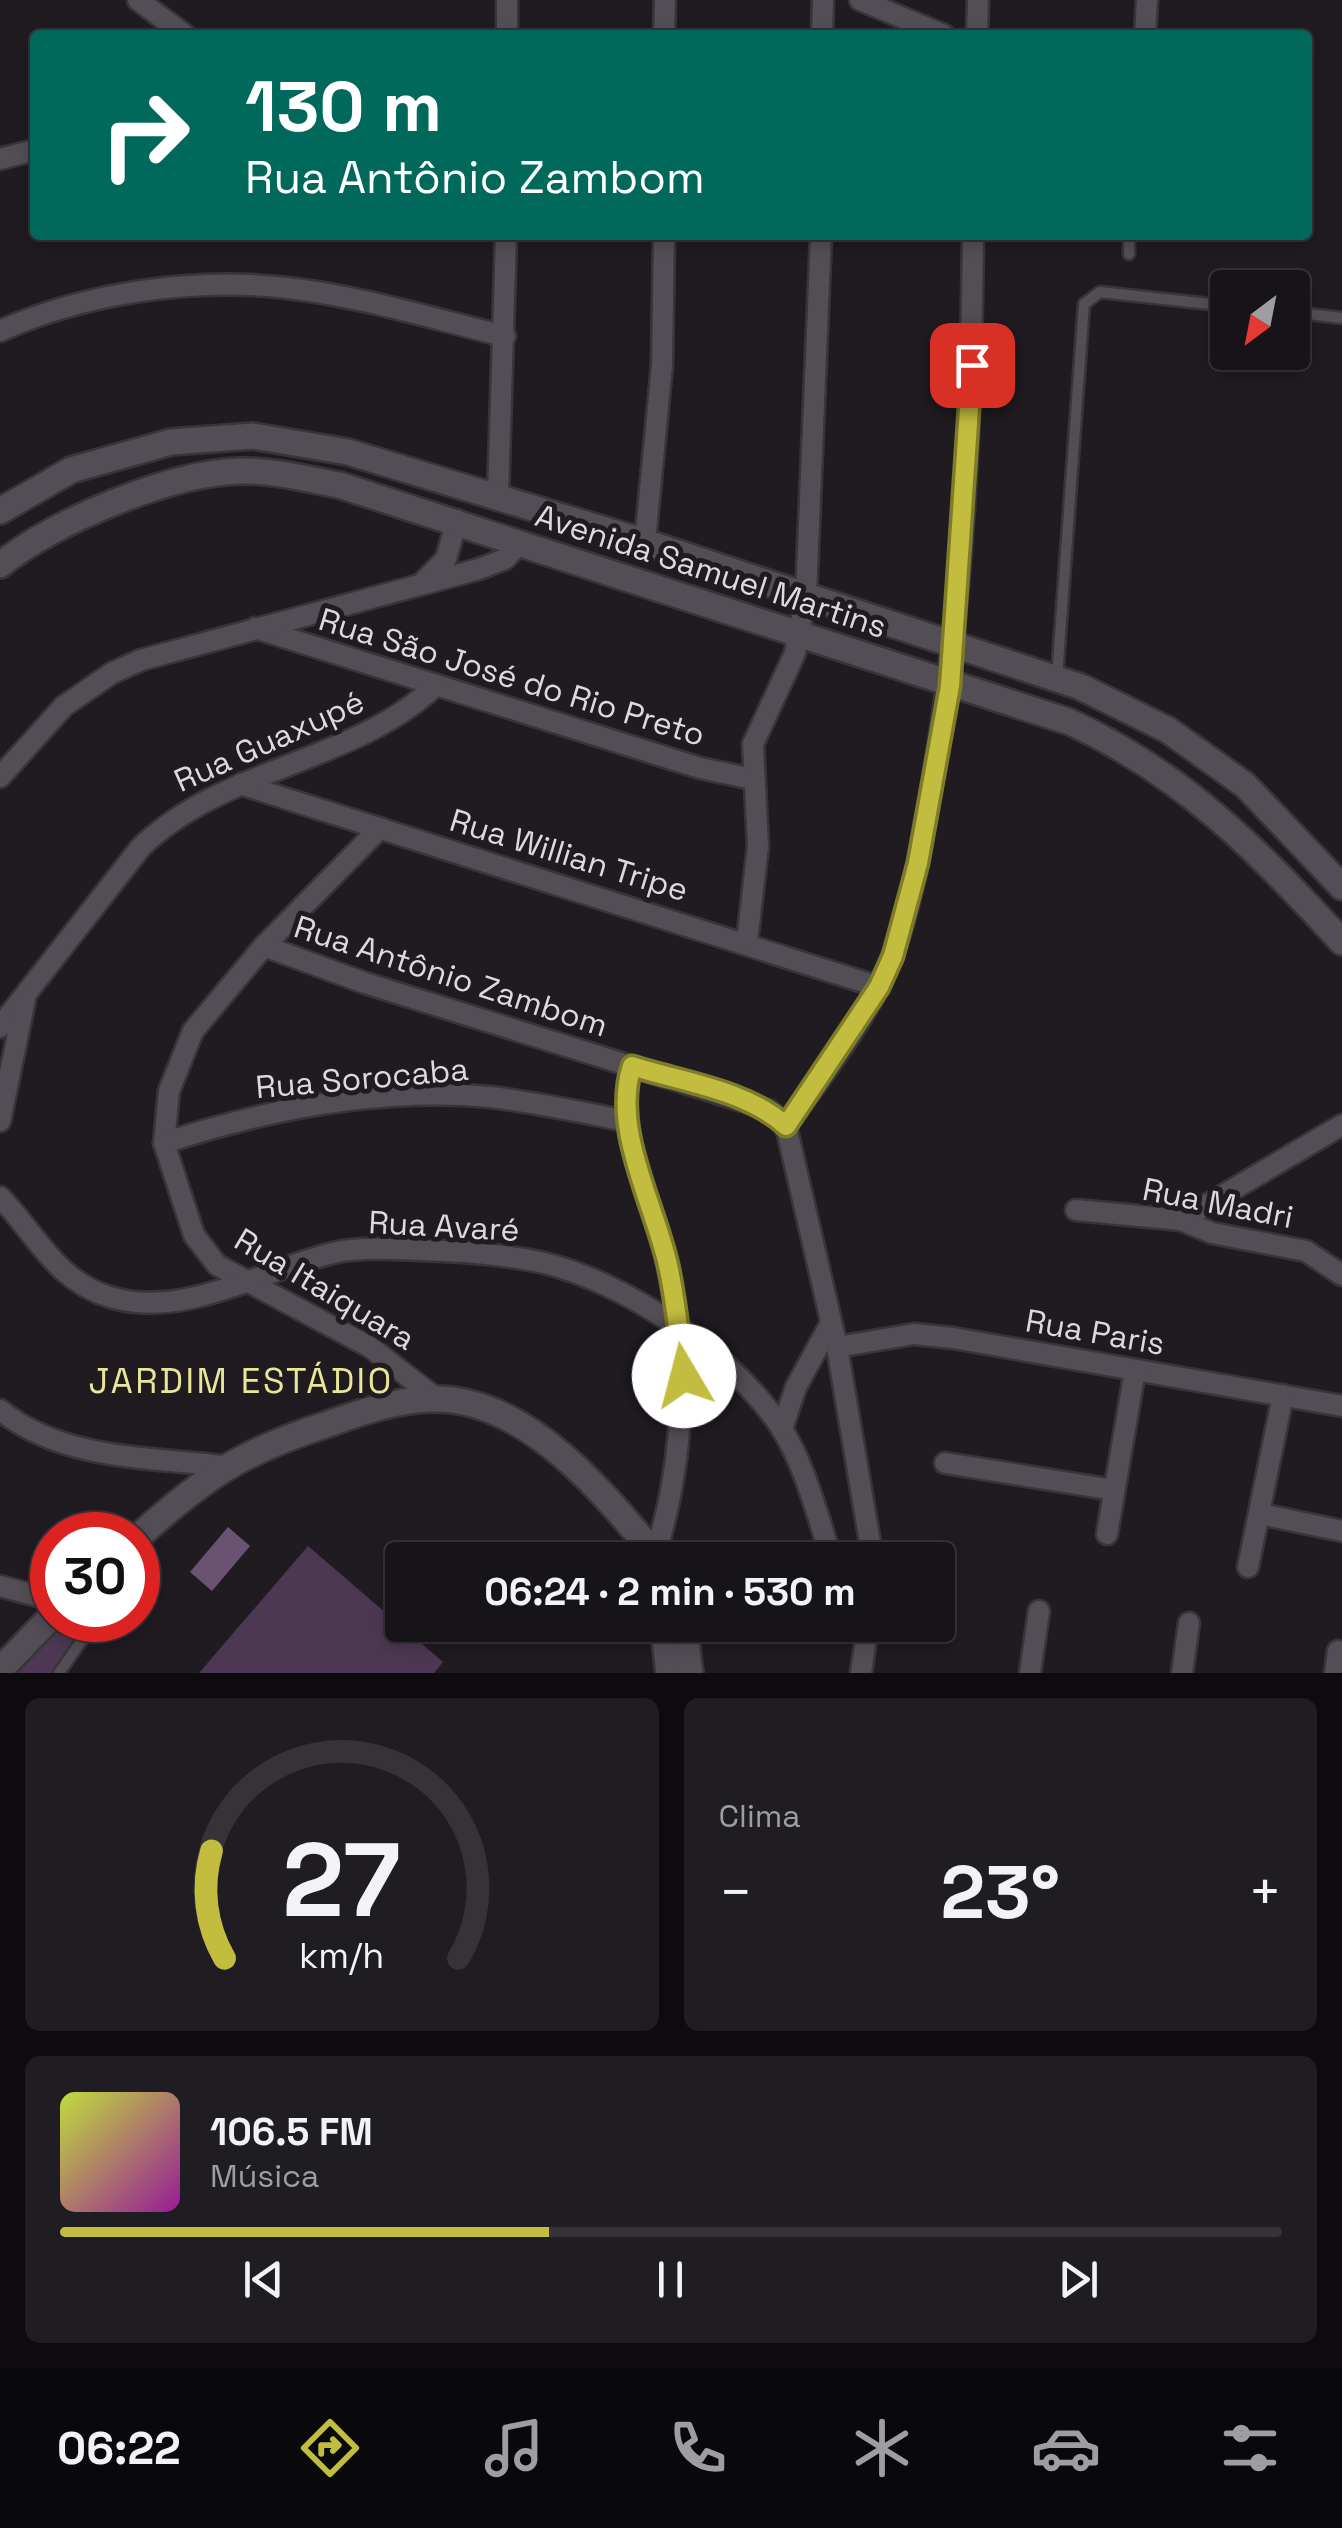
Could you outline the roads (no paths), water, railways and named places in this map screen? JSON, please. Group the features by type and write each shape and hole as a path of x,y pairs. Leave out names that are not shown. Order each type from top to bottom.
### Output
{"main road":[{"name":"Avenida Samuel Martins","path":"0,510 71,470 172,442 214,436 297,440 645,542 1057,678 1125,708 1204,755 1244,785 1339,875"},
{"name":"Avenida Samuel Martins","path":"0,565 50,532 89,513 217,473 290,475 457,520 800,632 950,686 1070,722 1152,765 1228,822 1342,942"},
{"path":"457,520 466,487"},
{"path":"522,542 523,505"},
{"path":"160,1519 224,1466 254,1450 367,1411 437,1399 501,1417 572,1461 632,1521 646,1542"},
{"path":"0,1670 30,1639"},
{"path":"665,1642 670,1673"},
{"path":"686,1642 690,1673"}],"street":[{"path":"138,0 178,30"},
{"path":"664,30 665,0"},
{"path":"822,30 823,0"},
{"path":"860,0 932,30"},
{"path":"976,30 978,0"},
{"path":"1145,30 1147,0"},
{"path":"504,1 507,30"},
{"path":"0,159 30,151"},
{"path":"498,496 506,240"},
{"path":"645,542 662,365 664,240"},
{"path":"747,942 758,846 753,780 757,733 788,672 806,596 821,240"},
{"path":"871,1542 837,1347 795,1151 786,1126 879,987 893,956 918,863 954,644 971,401 974,240"},
{"path":"0,331 28,318 130,295 248,285 321,293 505,336"},
{"path":"424,581 446,559 457,520"},
{"path":"0,777 53,716 112,672 179,648 495,564 522,542"},
{"name":"Rua São José do Rio Preto","path":"255,628 700,768 753,780"},
{"name":"Rua Guaxupé","path":"0,1120 26,996 140,846 202,800 408,712 436,685"},
{"name":"Rua Willian Tripe","path":"240,784 879,987"},
{"name":"Rua Itaiquara","path":"380,828 218,997 184,1050 168,1091 164,1143 194,1235 217,1265 370,1347 437,1399"},
{"name":"Rua Antônio Zambom","path":"264,946 365,983 746,1102 770,1111 786,1126"},
{"path":"0,1027 26,996"},
{"path":"632,1066 625,1089 626,1121 668,1264 684,1376 676,1470 660,1542"},
{"name":"Rua Sorocaba","path":"164,1143 291,1108 432,1095 490,1097 626,1121"},
{"path":"1180,1220 1342,1126"},
{"name":"Rua Avaré","path":"0,1197 60,1270 110,1297 182,1300 343,1251 386,1249 507,1256 544,1263 581,1277 678,1328 731,1369 782,1430 825,1542"},
{"name":"Rua Madri","path":"1076,1210 1180,1220 1212,1233 1306,1251 1342,1274"},
{"path":"782,1430 796,1387 831,1323"},
{"name":"Rua Paris","path":"837,1347 914,1334 1342,1406"},
{"path":"1107,1534 1135,1370"},
{"path":"764,1406 796,1387"},
{"path":"1248,1567 1283,1396"},
{"path":"0,1410 30,1432 68,1446 224,1466"},
{"path":"946,1463 1114,1490"},
{"path":"1260,1514 1342,1531"},
{"path":"0,1586 30,1594"},
{"path":"1030,1673 1039,1611"},
{"path":"1182,1673 1189,1623"},
{"path":"861,1673 862,1642"},
{"path":"1336,1673 1338,1651"}],"lane":[{"path":"1129,240 1129,254"},
{"path":"1057,678 1084,304 1100,292 1210,304"},
{"path":"1310,314 1342,318"},
{"path":"60,1673 81,1642"}],"district":[{"name":"JARDIM ESTÁDIO","path":"241,1381"}]}
